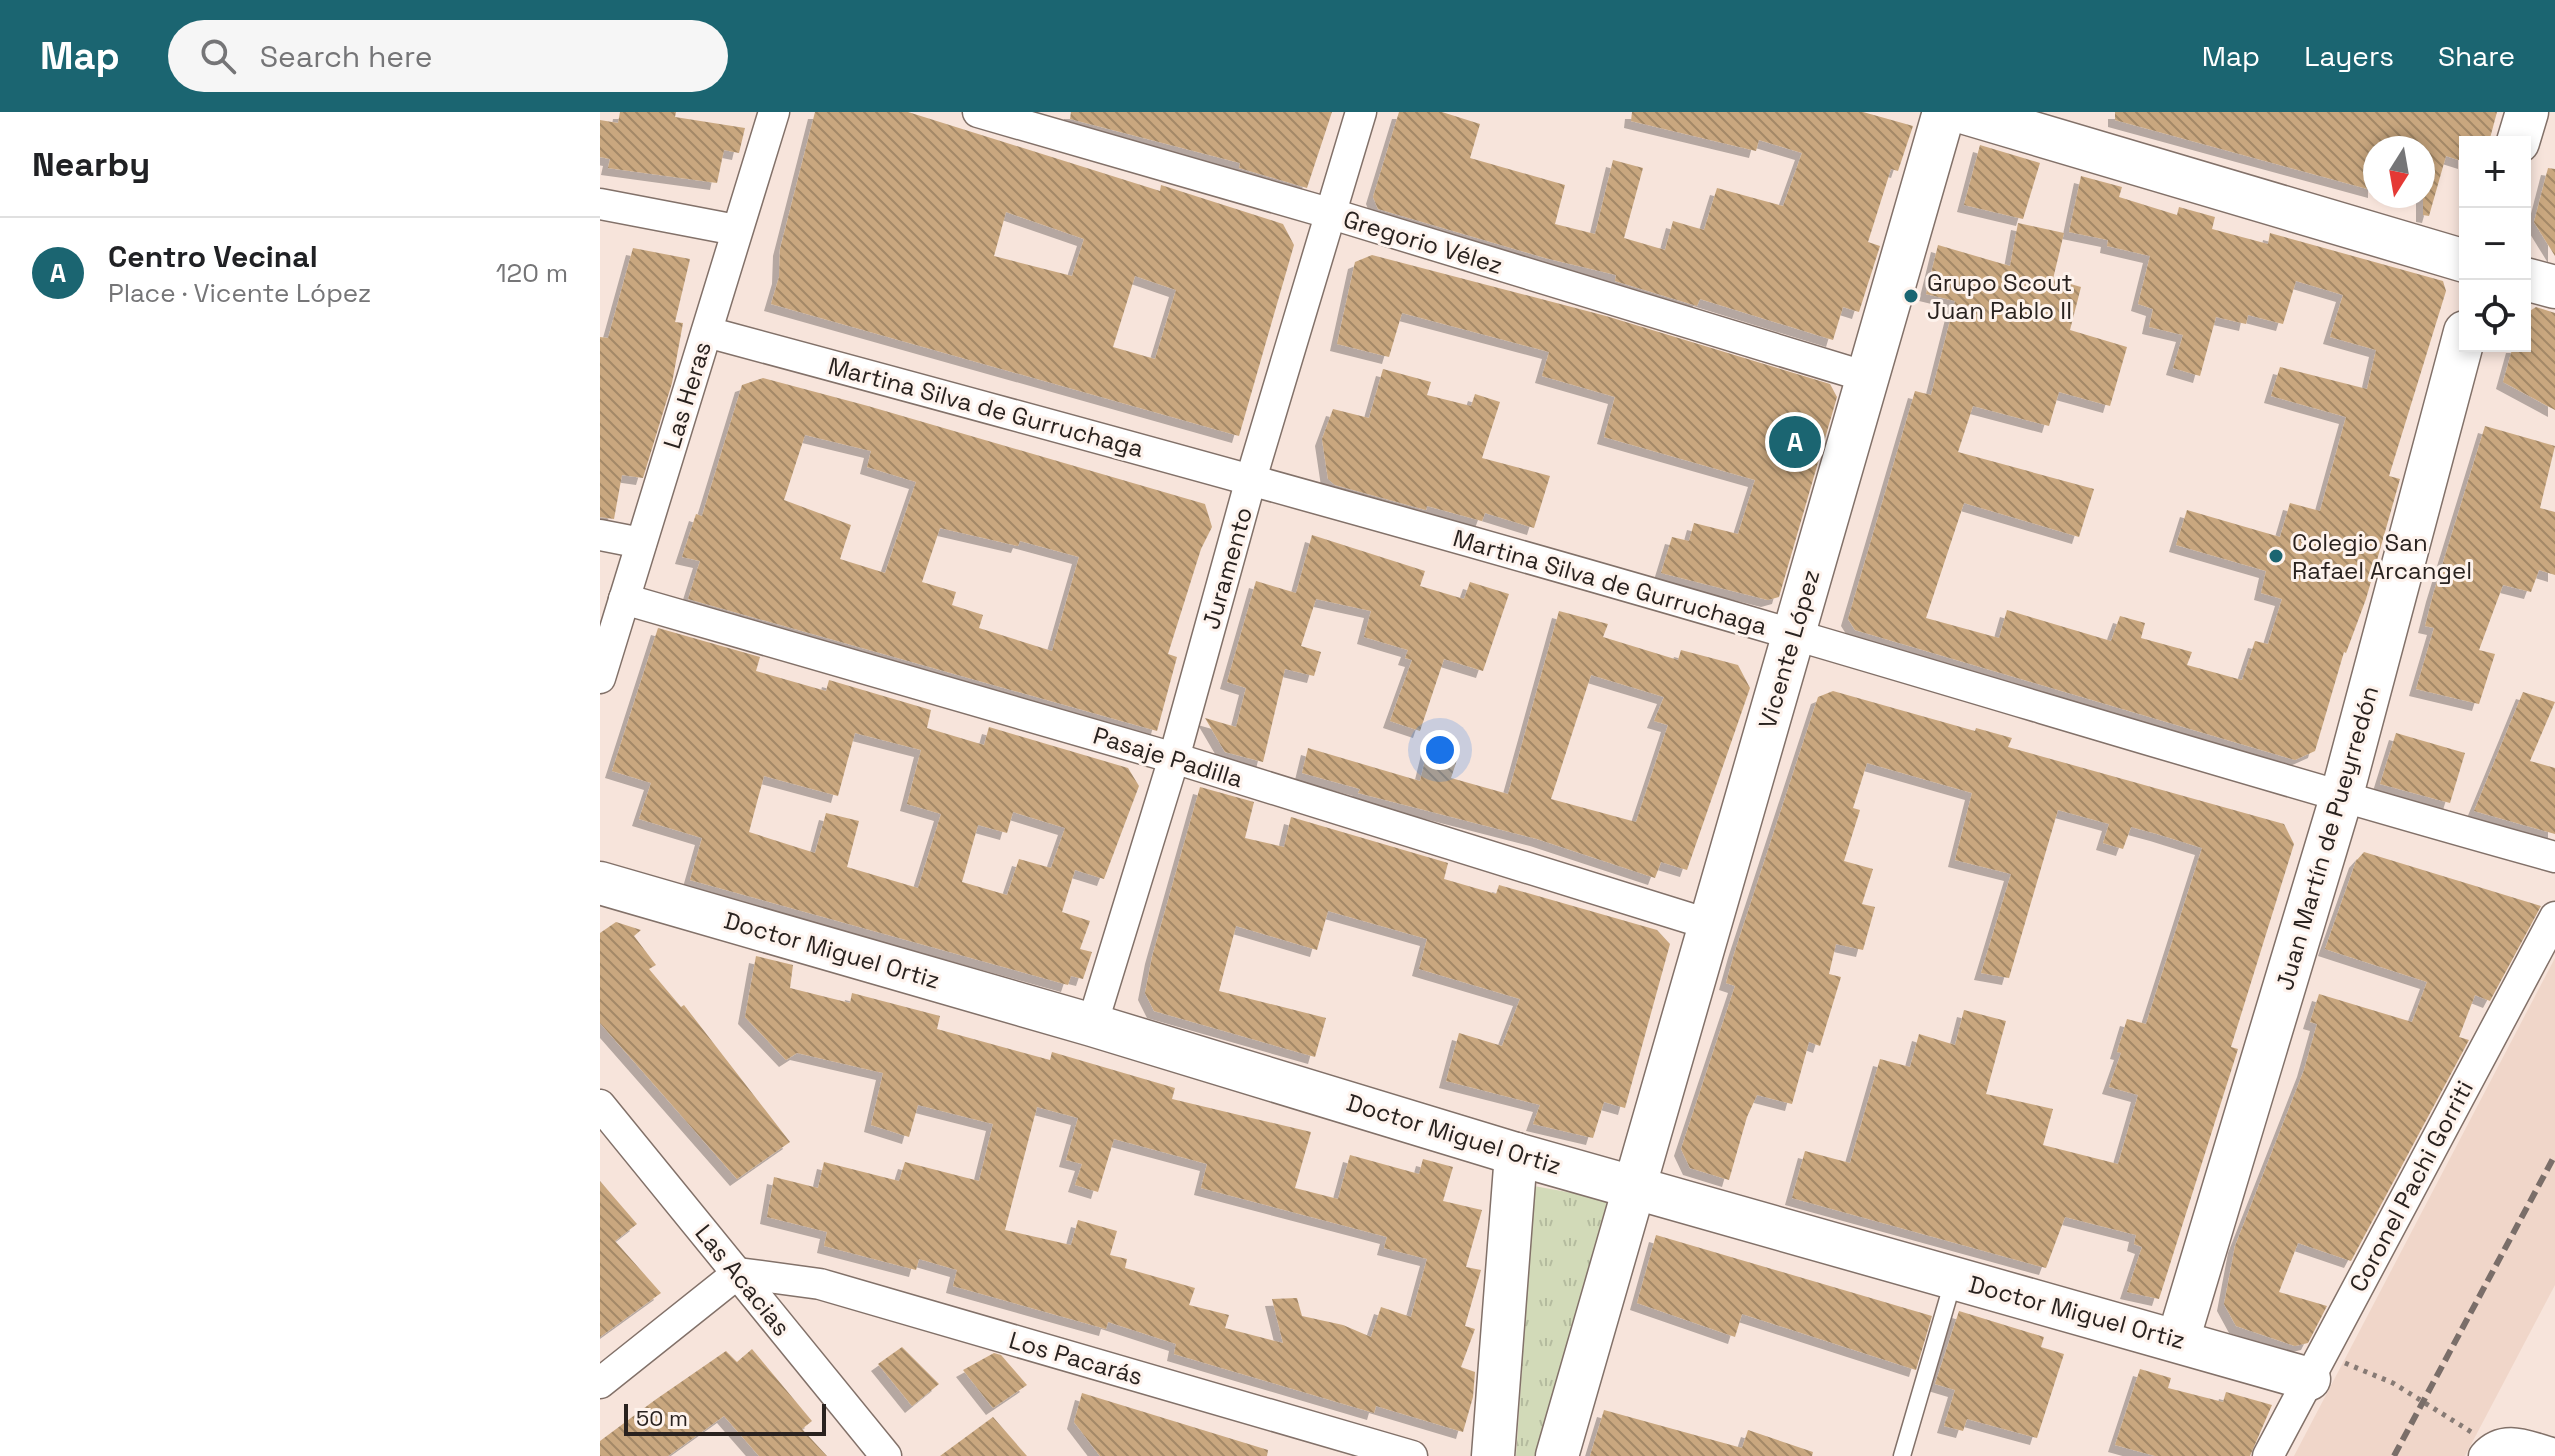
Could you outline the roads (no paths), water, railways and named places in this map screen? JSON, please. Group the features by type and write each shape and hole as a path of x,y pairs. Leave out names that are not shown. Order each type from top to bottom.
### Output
{"street":[{"name":"Las Heras","path":"600,678 774,112"},
{"name":"Gregorio Vélez","path":"978,112 1332,214 1867,377"},
{"name":"Juramento","path":"1092,1025 1174,758 1251,479 1361,112"},
{"name":"Vicente López","path":"1557,1456 1944,112"},
{"path":"1962,112 2459,259"},
{"path":"2520,136 2527,112"},
{"path":"600,204 736,230"},
{"path":"2529,280 2555,287"},
{"name":"Martina Silva de Gurruchaga","path":"707,332 1251,479 1794,635 2341,798 2555,857"},
{"name":"Juan Martín de Pueyrredón","path":"2178,1340 2341,798 2460,352"},
{"path":"600,535 641,543"},
{"name":"Pasaje Padilla","path":"624,599 1174,758 1708,924"},
{"name":"Doctor Miguel Ortiz","path":"600,883 1092,1025 1516,1154 1954,1278 2178,1340 2316,1366"},
{"name":"Coronel Pachi Gorriti","path":"2268,1456 2555,917"},
{"name":"Las Acacias","path":"600,1105 886,1456"},
{"path":"1493,1456 1516,1154"},
{"path":"600,1383 738,1273"},
{"name":"Los Pacarás","path":"738,1273 820,1284 1412,1456"},
{"path":"2488,1451 2509,1441 2555,1454"}],"lane":[{"path":"1902,1456 1954,1278"}],"railway":[{"path":"2394,1456 2555,1155"}],"place":[{"name":"Grupo Scout Juan Pablo II","path":"1911,296"},
{"name":"Centro Vecinal","path":"1795,442"},
{"name":"Colegio San Rafael Arcangel","path":"2276,556"}]}
